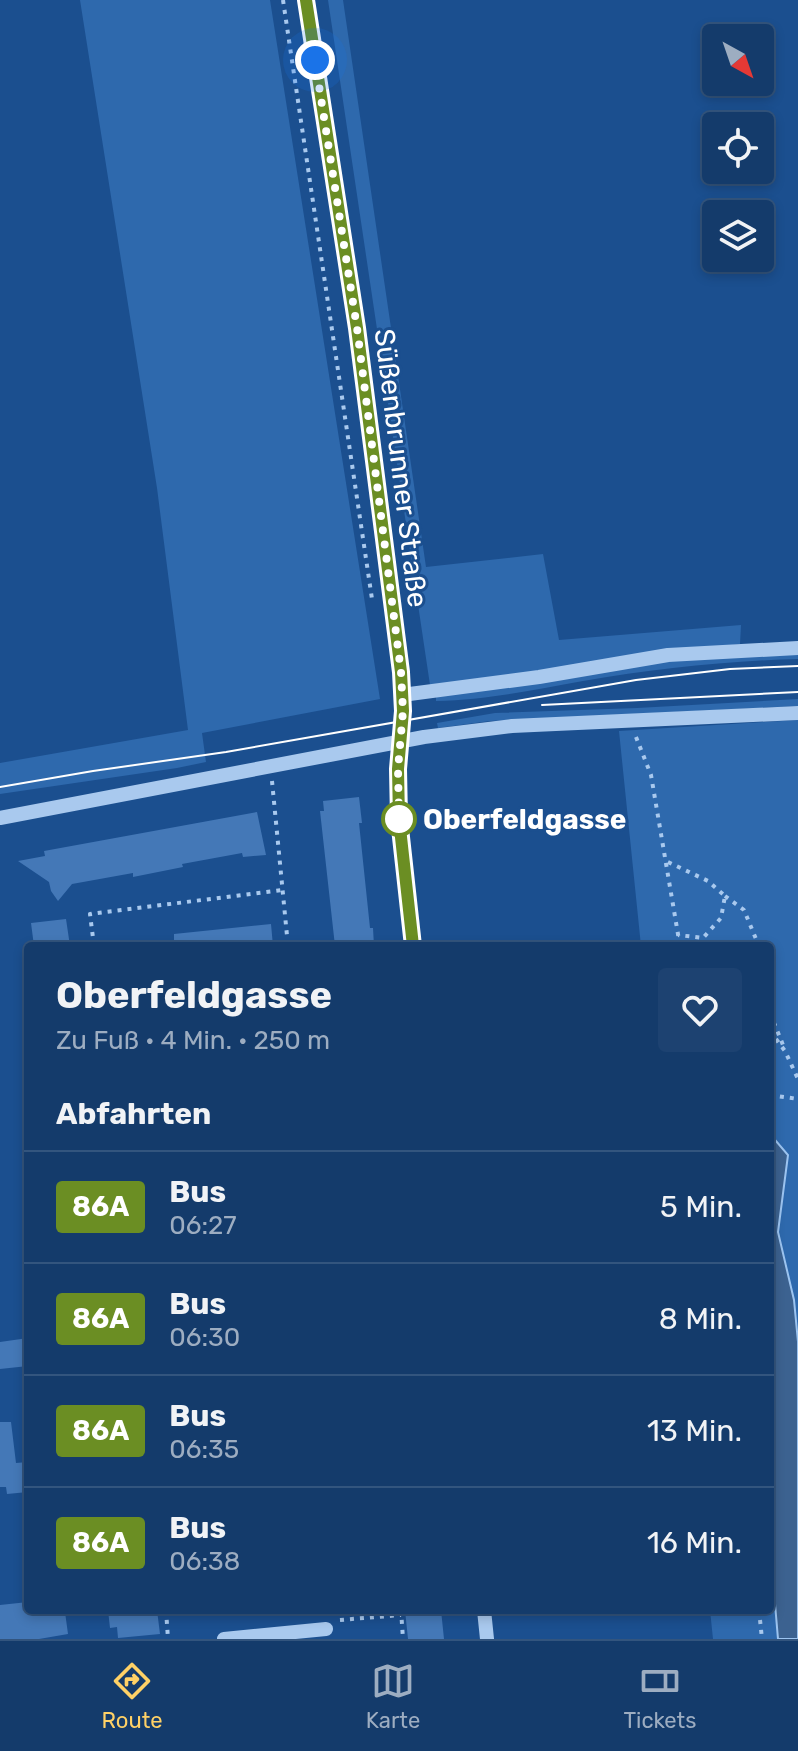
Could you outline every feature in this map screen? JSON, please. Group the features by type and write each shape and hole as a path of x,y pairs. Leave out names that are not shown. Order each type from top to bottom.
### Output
{"street":[{"name":"Süßenbrunner Straße","path":"306,0 357,328 402,695 399,819 413,942"},
{"path":"402,695 539,677 668,655 798,648"},
{"path":"0,818 424,737 512,726 798,713"},
{"path":"484,1614 487,1639"},
{"path":"224,1639 332,1625"}],"path":[{"path":"283,0 374,608"},
{"path":"629,720 651,775 679,942"},
{"path":"271,767 288,942"},
{"path":"667,862 708,881 744,910 756,942"},
{"path":"94,942 90,914 282,890"},
{"path":"703,938 721,918 725,896"},
{"path":"678,935 703,938"},
{"path":"703,938 704,942"},
{"path":"774,1023 798,1079"},
{"path":"774,1036 785,1051"},
{"path":"774,1096 798,1099"},
{"path":"166,1614 168,1639"},
{"path":"332,1625 390,1614"},
{"path":"401,1614 403,1639"},
{"path":"759,1614 762,1639"}],"shaded area":[{"path":"80,0 270,0 380,699 202,733 206,762 0,794 0,763 188,730 157,488"},
{"path":"328,0 343,0 426,567 543,554 559,640 741,625 740,644 430,685"},
{"path":"798,653 798,659 663,669 492,697 436,701 436,695 691,658"},
{"path":"798,699 798,706 490,721 438,728 437,723 495,713"},
{"path":"798,720 798,1342 794,1300 778,1232 788,1155 774,1139 774,942 641,942 619,731"},
{"path":"774,1139 788,1155 778,1232 794,1300 798,1342 798,1639 778,1639 774,1592"},
{"path":"774,1592 778,1639 713,1639 710,1614 774,1614"}],"building":[{"path":"359,797 362,823 359,823 374,942 335,942 320,811 324,811 323,801"},
{"path":"257,812 266,855 243,857 242,853 133,877 133,873 72,884 58,901 49,882 18,861 45,856 44,851"},
{"path":"66,919 69,942 33,942 31,923"},
{"path":"271,924 273,942 174,942 174,934"},
{"path":"24,1339 24,1366 0,1369 0,1342"},
{"path":"0,1422 11,1422 16,1463 24,1462 24,1492 7,1494 6,1487 0,1487"},
{"path":"24,1602 24,1614 65,1614 68,1634 39,1639 0,1639 0,1605"},
{"path":"108,1614 158,1614 160,1634 118,1638 117,1627 110,1628"},
{"path":"405,1614 441,1614 444,1639 408,1639"}],"tram line":[{"path":"0,787 226,752 636,680 730,669 798,666"},
{"path":"542,705 798,692"}],"bus line":[{"name":"86A","path":"306,0 357,328 401,672 403,711 398,769 399,819 413,942"}],"place":[{"name":"Oberfeldgasse","path":"399,819"}],"route":[{"path":"315,60 357,328 401,672 403,711 398,769 399,819"}]}
